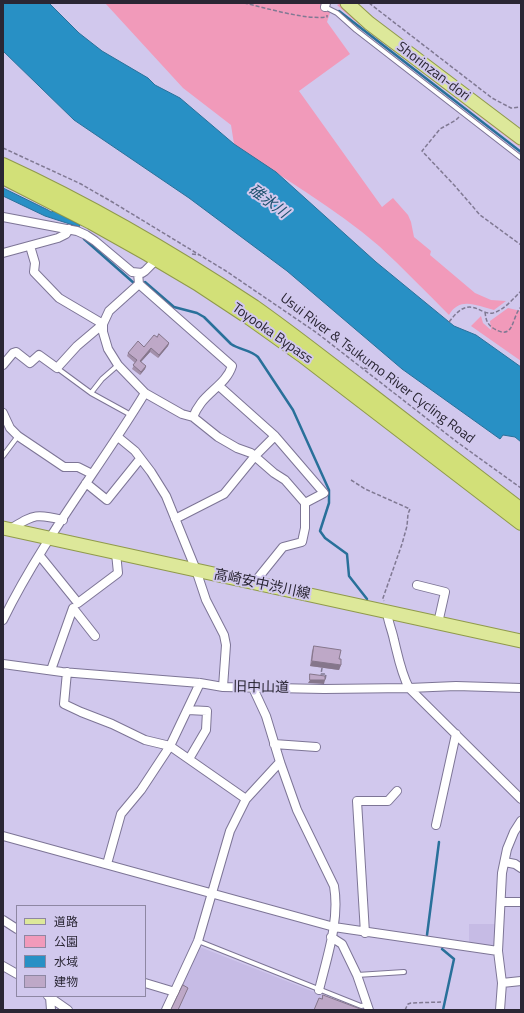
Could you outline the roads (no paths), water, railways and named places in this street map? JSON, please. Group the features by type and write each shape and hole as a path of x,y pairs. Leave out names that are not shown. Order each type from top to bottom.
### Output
{"highway":[{"name":"Toyooka Bypass","path":"3,166 67,196 166,253 254,308 287,331 521,510"},
{"name":"Toyooka Bypass","path":"3,177 91,222 166,253 521,523"}],"main road":[{"name":"Shorinzan-dori","path":"347,3 369,23 521,138"},
{"name":"高崎安中渋川線","path":"6,529 521,641"}],"street":[{"path":"3,217 86,234 132,272 138,273 145,271 166,253"},
{"path":"3,253 58,238 66,234 69,230"},
{"path":"30,246 35,263 34,272 59,298 103,324"},
{"path":"138,273 139,284 232,366 219,386 201,402 193,417"},
{"path":"139,284 109,311 103,324 103,332 108,349 118,365 145,393 182,414 193,417 218,437 237,448 251,453 274,473 285,480 305,503 305,528 302,542 283,547 254,583"},
{"path":"3,365 13,353 16,352 30,363 40,355 57,368 77,346 103,324"},
{"path":"219,386 275,436 324,493 305,503"},
{"path":"3,620 13,600 50,539 118,437 145,393"},
{"path":"3,413 10,428 18,436 64,467 78,467 92,474"},
{"path":"175,520 224,494 255,456 275,436"},
{"path":"118,437 135,451 151,472 166,496 196,570 206,600 224,636 226,646 223,687"},
{"path":"86,484 107,500 140,459"},
{"path":"6,529 30,517 36,516 43,515 63,520"},
{"path":"40,556 78,603 118,573 116,553"},
{"path":"417,585 445,592 438,623"},
{"path":"51,670 73,608 95,636"},
{"path":"387,612 388,622 400,666 409,688 521,799"},
{"name":"旧中山道","path":"3,664 67,672 200,683 223,687 324,689 456,686 521,688"},
{"path":"67,672 64,704 112,724 145,740 170,746 246,799"},
{"path":"107,864 121,814 141,790 170,746 200,683"},
{"path":"253,688 266,716 297,810 334,886 336,898 334,927 319,990"},
{"path":"188,710 207,711 206,730 189,759"},
{"path":"436,825 456,734"},
{"path":"274,744 316,747"},
{"path":"166,1010 198,941 230,831 246,799 280,762"},
{"path":"365,933 357,800 388,801 398,791"},
{"path":"500,1010 502,983 498,951 502,873 507,849 514,832 521,821"},
{"path":"3,836 334,927 365,933 498,951"},
{"path":"505,862 515,864 521,868"},
{"path":"501,902 521,902"},
{"path":"3,920 16,928"},
{"path":"331,937 342,944 368,1007"},
{"path":"3,966 16,973"},
{"path":"502,983 521,981"},
{"path":"146,983 175,992"},
{"path":"49,997 50,1010"},
{"path":"49,997 68,1010"}],"lane":[{"path":"326,8 337,13 356,30 521,158"},
{"path":"91,393 102,379 118,365"},
{"path":"57,368 91,393 132,415"},
{"path":"3,456 18,436"},
{"path":"198,941 319,990 361,1006 368,1007"},
{"path":"356,975 404,972"}],"water":[{"name":"碓氷川","path":"3,3 49,3 79,33 102,51 148,78 155,85 180,98 234,144 276,172 376,262 454,326 476,335 521,367 521,442 515,437 503,435 500,439 402,369 287,271 189,198 74,120 3,51"},
{"path":"3,188 51,212 54,211 80,225 79,227 45,216 3,196"}],"waterway":[{"path":"339,11 521,152"},
{"path":"84,239 135,284"},
{"path":"145,282 174,307 197,313 204,317 231,344 258,357 293,410 329,490 329,503 320,531 325,538 347,554 349,576 367,599"},
{"path":"427,935 439,842"},
{"path":"442,949 454,959 443,1010"}]}
